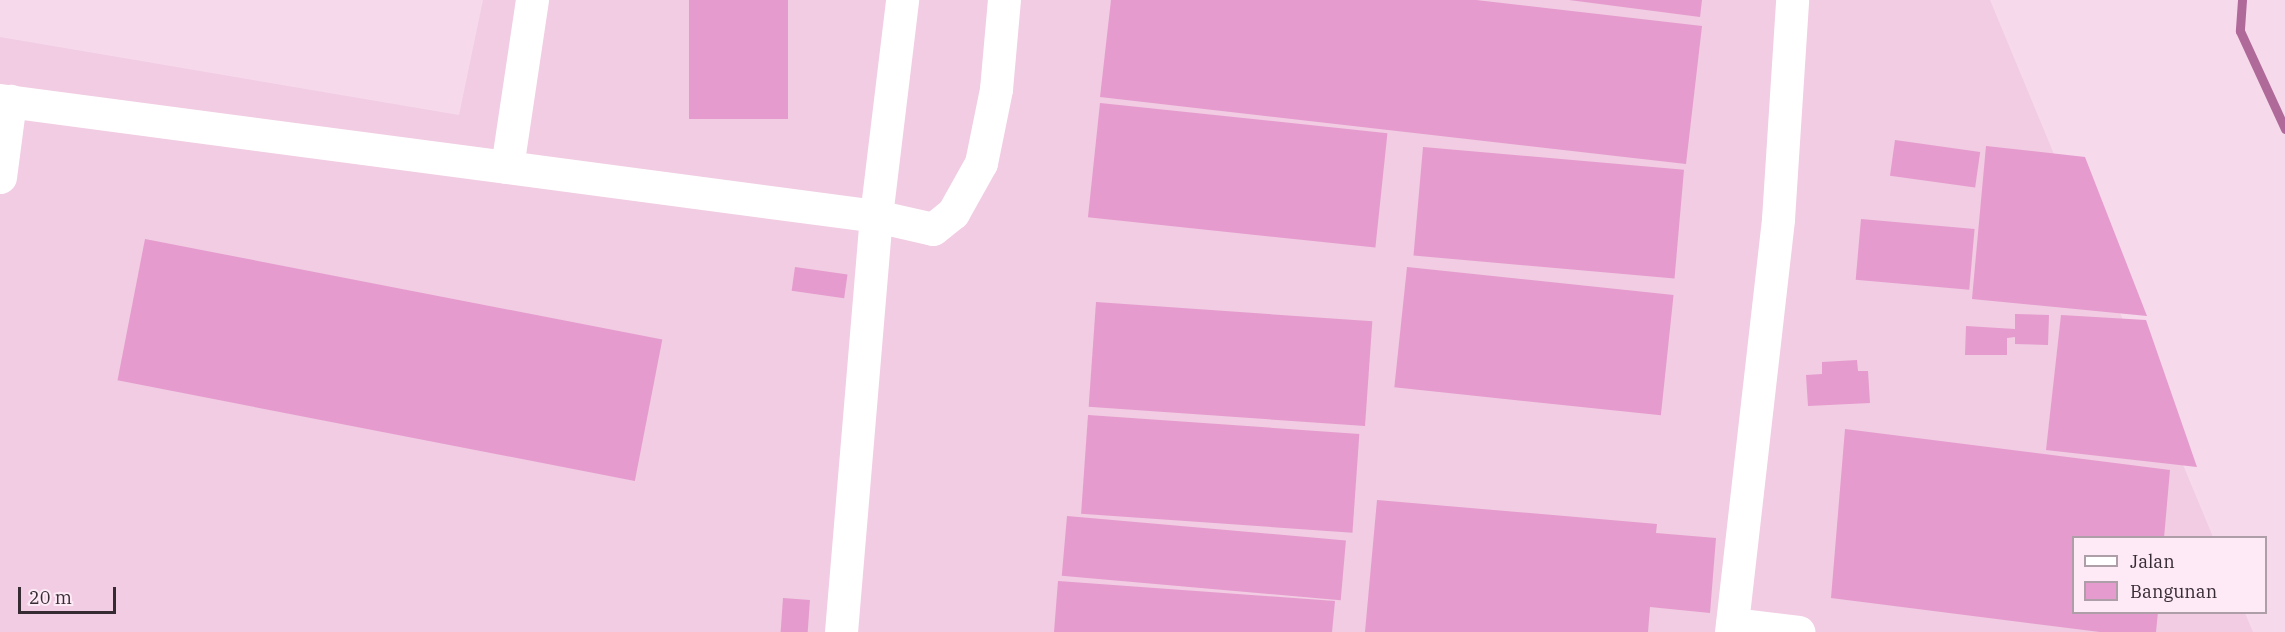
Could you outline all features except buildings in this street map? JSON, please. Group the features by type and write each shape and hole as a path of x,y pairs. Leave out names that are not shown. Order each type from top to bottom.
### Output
{"lane":[{"path":"507,166 532,0"},
{"path":"841,632 876,216 902,0"},
{"path":"0,177 5,100 876,216 933,229 953,213 967,191 989,133 1004,0"},
{"path":"1792,0 1778,219 1732,628 1799,632"}],"shaded area":[{"path":"483,0 1990,0 2213,536 2072,536 2072,614 2245,614 2253,632 0,632 0,37 459,115"}],"waterway":[{"path":"2242,0 2240,31 2285,129"}]}
